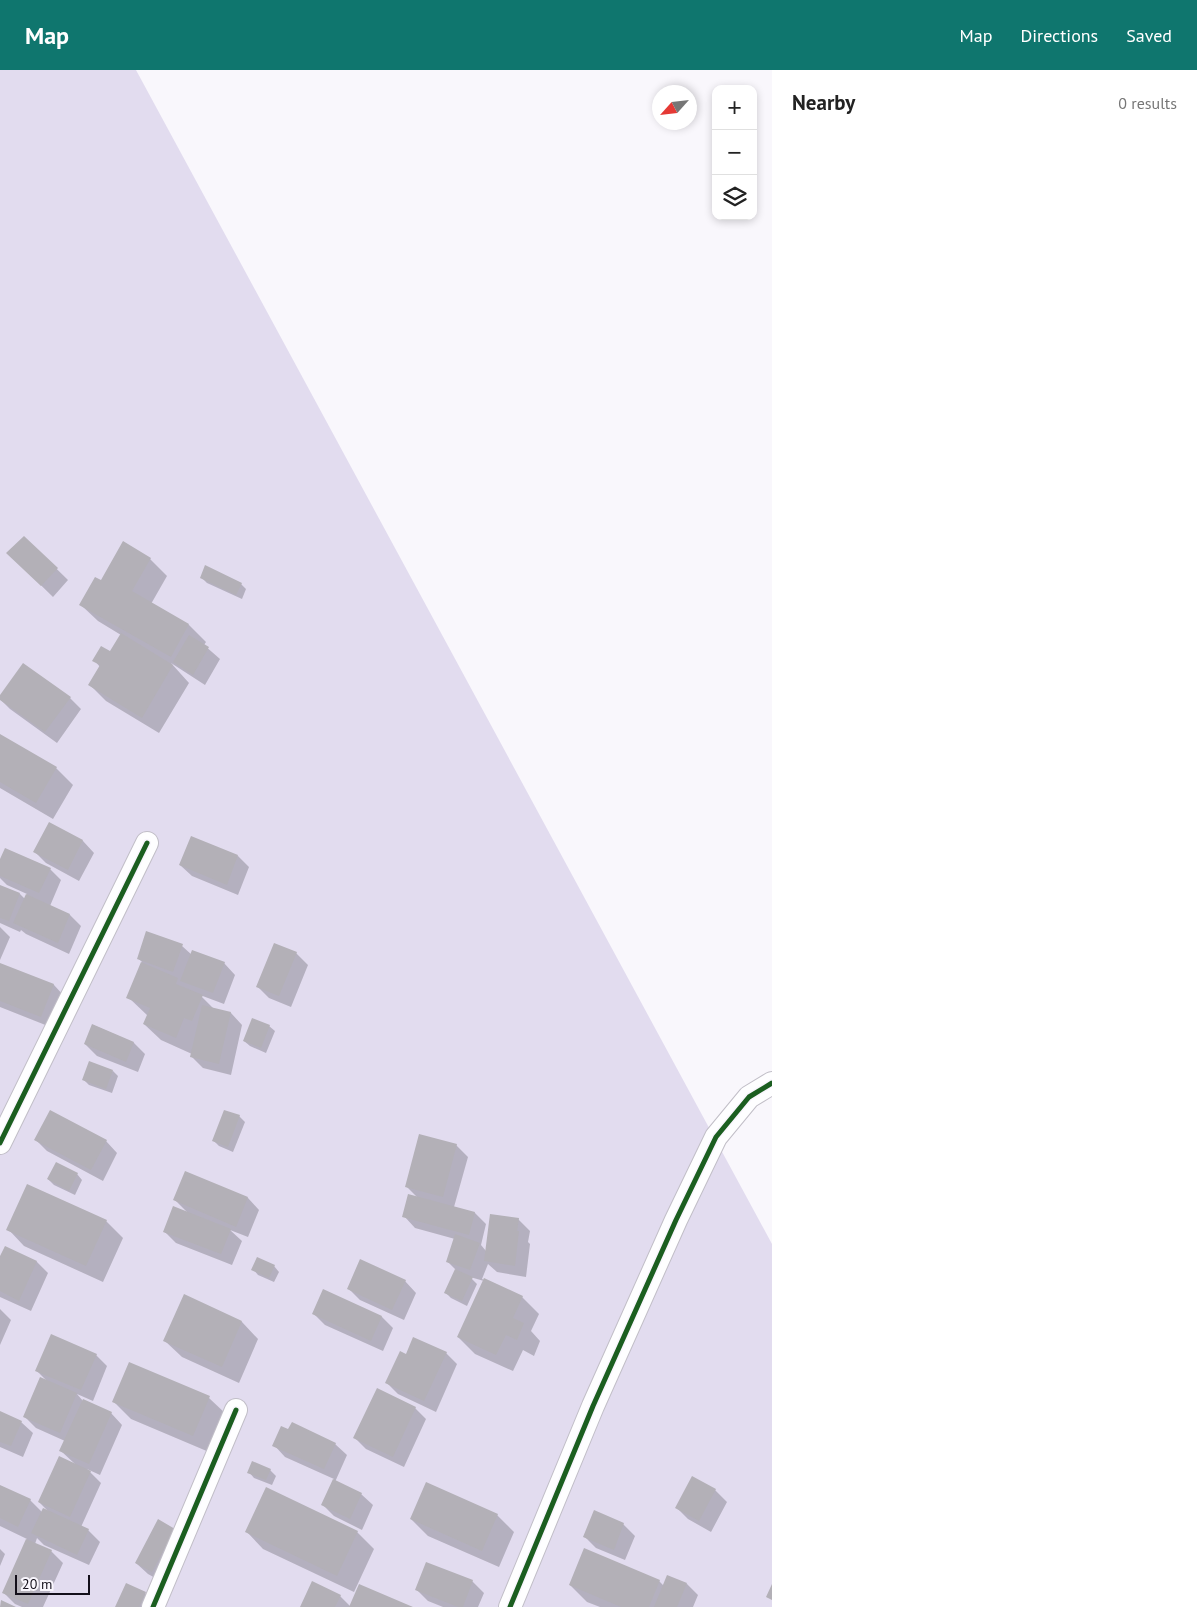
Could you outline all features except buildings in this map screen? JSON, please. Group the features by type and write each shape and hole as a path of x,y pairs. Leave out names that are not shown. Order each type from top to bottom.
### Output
{"street":[{"path":"0,1143 147,843"},
{"path":"510,1607 597,1397 676,1220 716,1137 749,1097 772,1083"},
{"path":"153,1607 236,1410"}],"shaded area":[{"path":"0,70 136,70 772,1244 772,1607 0,1607"}],"cycle path":[{"path":"0,1143 147,843"},
{"path":"510,1607 593,1406 676,1220 716,1137 749,1097 772,1083"},
{"path":"153,1607 236,1410"}]}
